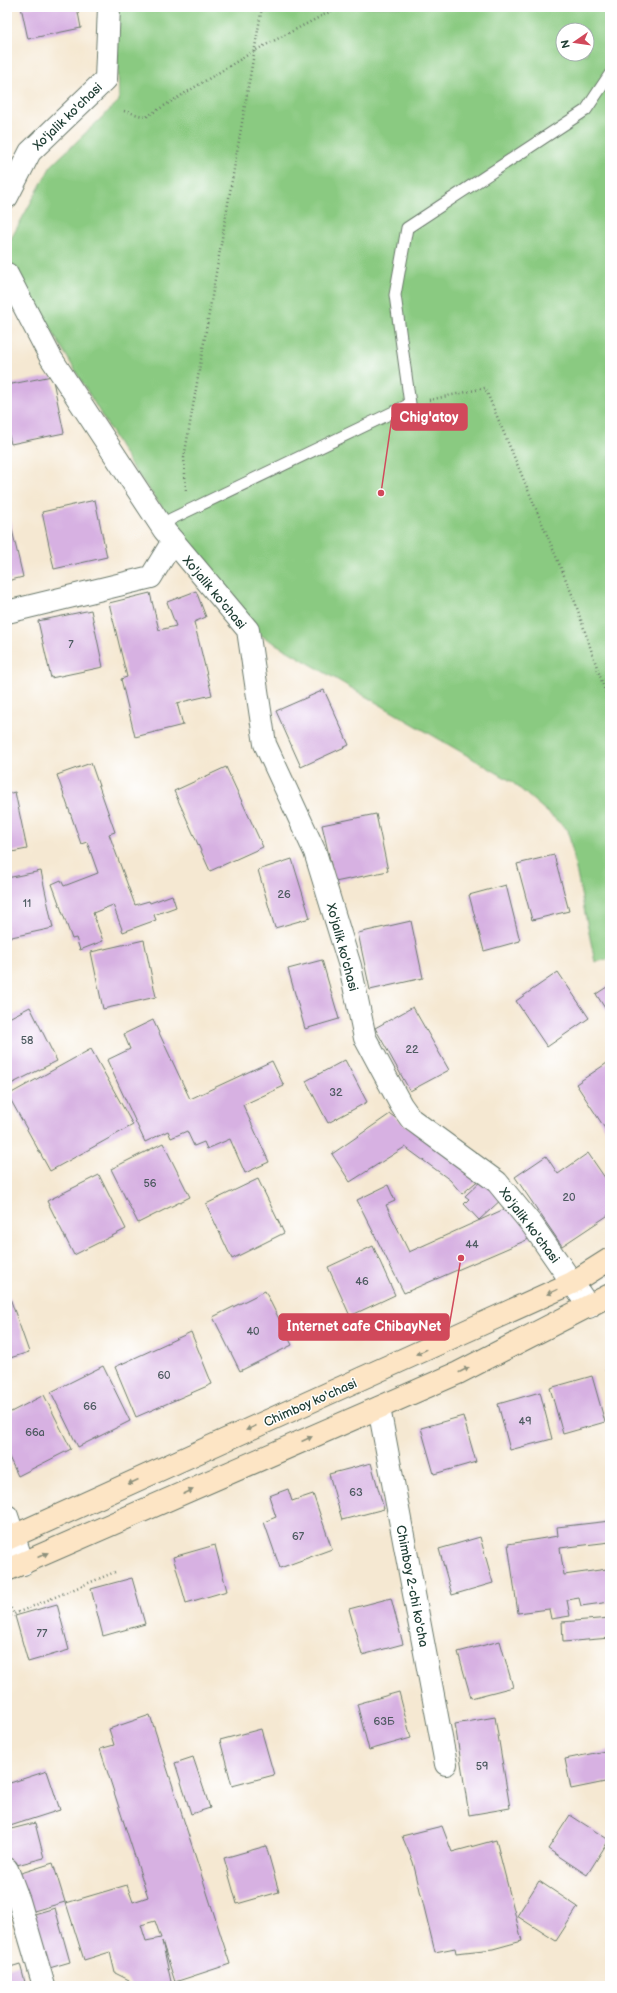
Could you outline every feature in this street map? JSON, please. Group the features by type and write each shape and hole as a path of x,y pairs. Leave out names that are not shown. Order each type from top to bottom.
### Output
{"main road":[{"name":"Chimboy ko'chasi","path":"10,1537 572,1283 610,1259"},
{"path":"15,1567 458,1373 610,1295"}],"street":[{"name":"Xo'jalik ko'chasi","path":"7,197 30,152 106,79 109,7"},
{"name":"Xo'jalik ko'chasi","path":"7,274 51,358 169,536 248,630 265,744 315,852 350,966 365,1038 400,1105 411,1118 497,1182 533,1226 589,1307"},
{"name":"Xo'jalik ko'chasi","path":"7,612 151,578 169,536"},
{"name":"Chimboy 2-chi ko'cha","path":"379,1408 446,1764"},
{"path":"7,1516 15,1567"},
{"path":"7,1869 19,1901 44,1986"}],"lane":[{"path":"169,536 171,519 410,404 395,295 407,228 586,110 610,74"}],"path":[{"path":"188,511 184,458 262,7"},
{"path":"124,111 146,117 254,51 339,7"},
{"path":"410,404 486,388 574,599 610,706"},
{"path":"7,1617 115,1572"},
{"path":"7,1601 14,1614"}],"green space":[{"path":"116,7 610,7 610,959 595,962 568,830 511,781 257,633 132,467 7,255 7,246 51,166 119,101"}],"building":[{"path":"21,7 77,7 81,28 28,39"},
{"path":"52,376 64,433 11,444 7,427 7,385"},
{"path":"95,500 107,557 54,569 42,512"},
{"path":"7,521 10,521 23,577 7,581"},
{"path":"196,591 206,617 194,622 212,695 177,703 183,725 135,737 121,679 127,677 109,603 150,593 159,630 176,626 167,602"},
{"path":"91,610 103,667 51,678 38,621"},
{"path":"324,690 349,745 301,767 276,711"},
{"path":"91,763 115,832 109,834 135,905 149,901 150,903 172,895 176,907 154,915 156,920 123,932 113,905 93,913 103,941 80,950 76,938 72,939 52,884 61,880 64,886 98,873 87,842 81,844 57,775"},
{"path":"226,767 263,847 210,871 174,791"},
{"path":"15,792 27,849 7,853 7,794"},
{"path":"376,814 388,871 335,882 322,825"},
{"path":"554,855 569,911 532,920 517,864"},
{"path":"292,859 310,918 275,928 258,870"},
{"path":"41,871 53,928 7,938 7,878"},
{"path":"506,885 520,941 484,951 469,895"},
{"path":"411,921 423,978 370,990 358,933"},
{"path":"144,940 156,997 103,1009 91,952"},
{"path":"322,960 339,1019 305,1029 288,969"},
{"path":"558,972 589,1018 547,1047 516,1001"},
{"path":"610,985 610,1016 596,994"},
{"path":"30,1007 57,1061 7,1086 7,1019"},
{"path":"413,1007 449,1070 410,1091 375,1028"},
{"path":"153,1020 190,1099 272,1061 284,1086 243,1105 269,1162 245,1173 230,1139 207,1149 204,1142 194,1146 187,1131 171,1138 168,1131 145,1142 107,1060 130,1049 124,1034"},
{"path":"91,1049 133,1125 50,1171 8,1095"},
{"path":"345,1060 367,1102 328,1123 306,1081"},
{"path":"610,1061 610,1127 606,1130 576,1084"},
{"path":"390,1114 481,1178 462,1194 450,1180 405,1147 350,1182 332,1154"},
{"path":"163,1143 190,1197 138,1223 111,1169"},
{"path":"588,1153 610,1185 610,1214 562,1246 515,1177 546,1156 558,1174"},
{"path":"99,1175 126,1229 74,1255 47,1201"},
{"path":"484,1178 503,1198 479,1220 464,1204 469,1199 465,1196"},
{"path":"258,1179 284,1233 232,1259 206,1204"},
{"path":"388,1185 395,1201 386,1205 409,1252 509,1207 536,1236 404,1293 357,1200"},
{"path":"373,1246 395,1295 350,1316 328,1267"},
{"path":"265,1291 292,1345 240,1371 213,1317"},
{"path":"10,1298 29,1352 7,1359 7,1299"},
{"path":"191,1332 212,1384 136,1417 115,1367"},
{"path":"103,1366 130,1421 78,1447 51,1392"},
{"path":"610,1368 610,1385 605,1370"},
{"path":"592,1376 605,1422 563,1434 550,1388"},
{"path":"540,1392 552,1439 510,1450 498,1404"},
{"path":"44,1395 71,1449 18,1476 7,1453 7,1414"},
{"path":"463,1416 476,1462 434,1474 421,1428"},
{"path":"371,1463 384,1509 342,1520 329,1474"},
{"path":"288,1489 292,1501 313,1494 332,1549 280,1568 264,1522 276,1517 269,1496"},
{"path":"610,1521 610,1542 560,1548 564,1575 607,1569 610,1602 581,1606 579,1598 567,1600 570,1616 551,1619 549,1609 518,1613 508,1544 558,1536 557,1527"},
{"path":"480,1537 493,1583 452,1595 439,1549"},
{"path":"215,1545 227,1591 186,1603 173,1557"},
{"path":"132,1578 145,1624 103,1636 91,1589"},
{"path":"391,1598 403,1644 362,1655 349,1609"},
{"path":"57,1604 69,1650 28,1662 15,1616"},
{"path":"610,1618 610,1638 563,1642 562,1622"},
{"path":"500,1641 513,1687 471,1698 458,1652"},
{"path":"399,1692 411,1738 369,1750 357,1704"},
{"path":"150,1715 230,1964 175,1982 162,1941 172,1986 131,1986 129,1980 115,1973 110,1952 84,1960 66,1903 127,1885 133,1902 148,1897 100,1749 114,1745 109,1729","holes":["155,1921 161,1938 146,1941 141,1925"]},
{"path":"495,1717 510,1808 469,1815 455,1724"},
{"path":"261,1729 274,1775 232,1786 220,1740"},
{"path":"610,1750 610,1781 571,1789 565,1759"},
{"path":"193,1757 210,1808 191,1814 175,1763"},
{"path":"47,1771 60,1810 7,1827 7,1784"},
{"path":"570,1815 609,1840 587,1875 548,1849"},
{"path":"35,1823 44,1858 9,1867 7,1859 7,1830"},
{"path":"442,1826 452,1852 496,1840 522,1941 493,1949 456,1953 455,1948 435,1952 413,1862 402,1836"},
{"path":"266,1846 279,1892 237,1904 224,1858"},
{"path":"53,1863 65,1902 27,1913 15,1875"},
{"path":"539,1881 578,1907 556,1941 517,1916"},
{"path":"55,1908 70,1962 46,1969 31,1915"},
{"path":"20,1964 26,1986 7,1986 7,1968"}],"place":[{"name":"Chig'atoy","path":"381,493"},
{"name":"Internet cafe ChibayNet","path":"461,1258"}]}
